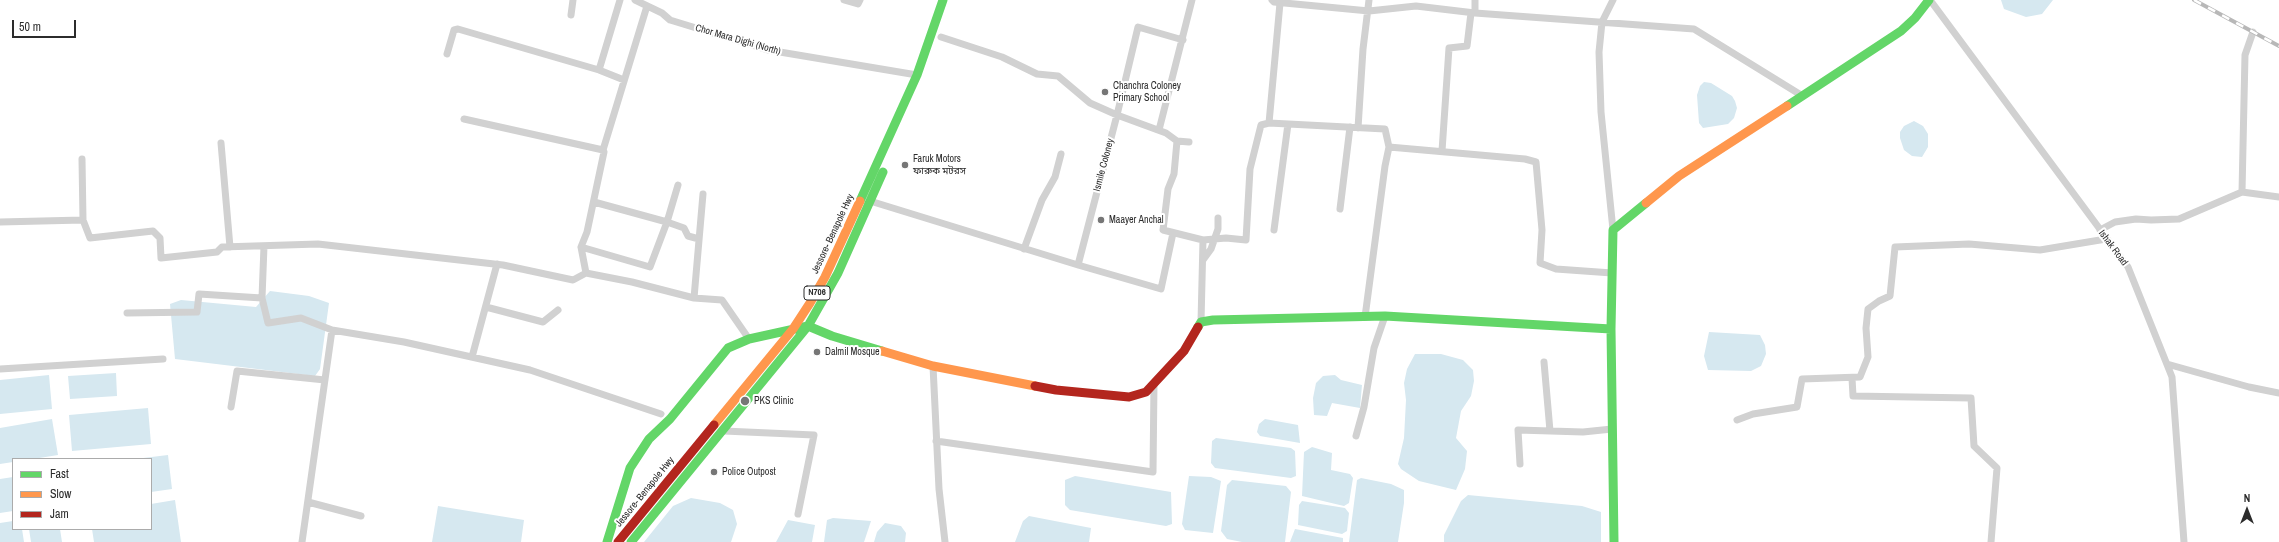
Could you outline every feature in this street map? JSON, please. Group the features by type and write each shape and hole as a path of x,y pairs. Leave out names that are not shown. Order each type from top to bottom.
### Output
{"main road":[{"name":"Jessore- Benapole Hwy","path":"618,542 793,329 825,277 917,75 943,0"},
{"name":"Jessore- Benapole Hwy","path":"631,542 724,431 769,371 808,326 838,273 943,30 953,0"},
{"path":"1614,542 1611,329 1613,230 1679,176 1901,30 1915,18 1929,0"},
{"path":"607,542 611,524 630,468 649,439 670,419 728,348 749,339 793,329 808,326 832,336 933,366 1056,390 1129,397 1146,392 1184,351 1201,322 1213,320 1385,316 1611,329"}],"street":[{"path":"571,15 573,0"},
{"path":"599,70 620,0"},
{"name":"Chor Mara Dighi (North)","path":"636,0 662,13 670,20 768,50 917,75"},
{"path":"844,0 858,4 860,0"},
{"path":"1159,130 1192,0"},
{"path":"1272,0 1280,3 1317,3 1369,11 1416,3 1473,13 1694,29 1801,95"},
{"path":"1358,128 1363,49 1369,11 1369,0"},
{"path":"1442,151 1449,48 1467,46 1475,0"},
{"path":"1613,0 1602,22 1599,52 1601,112 1613,230"},
{"name":"Ishak Road","path":"1929,0 2128,267 2172,377 2184,542"},
{"path":"1269,123 1280,3"},
{"path":"464,119 603,150 647,6"},
{"name":"Ismile Coloney","path":"1078,265 1138,27 1183,40"},
{"path":"447,54 454,30 458,28 599,70 624,80"},
{"path":"943,30 1037,74 1058,76 1090,103 1117,115 1159,130 1174,137 1177,141 1189,142"},
{"path":"2242,192 2245,56 2253,32"},
{"path":"1177,141 1174,174 1168,189 1163,230 1203,240 1226,238 1246,240 1250,169 1261,126 1269,123 1385,129 1390,147 1385,166 1365,316"},
{"path":"1274,230 1288,124"},
{"path":"1340,209 1350,127"},
{"path":"220,143 230,247"},
{"path":"1390,147 1525,159 1536,162 1542,230 1540,263 1556,269 1612,273"},
{"path":"586,273 581,247 587,232 604,152"},
{"path":"1024,249 1042,200 1055,177 1061,154"},
{"path":"82,158 83,220 90,238 153,231 160,238 161,258 217,252 222,247 318,244 498,264 573,280 586,273 632,282 694,298 722,300 749,339"},
{"path":"581,247 650,267 667,222 678,185"},
{"path":"2100,230 2115,222 2136,219 2179,219 2242,192 2279,197"},
{"path":"694,298 702,194"},
{"path":"870,201 1024,249 1161,289 1173,233"},
{"path":"594,202 667,222 684,228 688,236 699,239"},
{"path":"1203,260 1211,249 1218,229 1218,218"},
{"path":"0,222 83,220"},
{"path":"1737,420 1752,414 1796,407 1802,379 1860,377 1868,357 1866,328 1868,309 1879,301 1890,296 1895,247 1969,244 2040,250 2106,239"},
{"path":"1201,322 1203,240"},
{"path":"264,246 262,298 268,324 301,318 332,330 404,342 530,370 660,414"},
{"path":"472,357 498,264"},
{"path":"127,313 196,312 199,294 262,298"},
{"path":"486,307 543,322 558,310"},
{"path":"1356,436 1364,408 1374,348 1385,316"},
{"path":"302,542 332,330"},
{"path":"0,369 163,359"},
{"path":"1544,362 1550,431"},
{"path":"2167,364 2249,387 2279,393"},
{"path":"933,366 939,488 945,542"},
{"path":"231,407 237,371 325,380"},
{"path":"1852,378 1853,396 1971,398 1974,446 1997,468 1991,542"},
{"path":"936,441 1153,472 1154,383"},
{"path":"1520,464 1518,430 1583,432 1612,430"},
{"path":"724,431 814,435 798,514"},
{"path":"308,502 361,516"}],"shaded area":[{"path":"2001,0 2053,0 2042,14 2026,17 2004,9"},
{"path":"1704,82 1711,83 1732,96 1735,101 1737,108 1734,118 1728,124 1703,128 1699,123 1697,95 1700,86"},
{"path":"1914,121 1923,126 1928,134 1928,147 1922,157 1912,156 1904,150 1900,138 1900,132 1904,126"},
{"path":"270,291 309,296 329,303 320,369 315,376 175,359 170,304 181,300 256,307"},
{"path":"1709,332 1760,335 1765,345 1766,354 1761,366 1751,371 1708,370 1704,356"},
{"path":"1415,354 1441,354 1463,360 1473,370 1474,381 1471,396 1461,411 1456,438 1467,451 1465,469 1456,490 1419,481 1401,469 1398,464 1404,438 1406,400 1404,383 1407,369"},
{"path":"116,373 117,396 70,399 68,376"},
{"path":"49,375 52,409 0,414 0,380"},
{"path":"1335,375 1341,380 1362,385 1360,408 1332,403 1327,416 1314,415 1313,398 1316,383 1323,376"},
{"path":"148,408 151,444 72,451 69,415"},
{"path":"52,419 58,455 39,458 12,458 12,462 0,464 0,428"},
{"path":"1265,419 1298,425 1300,443 1260,436 1257,432 1259,424"},
{"path":"1216,438 1291,448 1295,451 1296,476 1291,478 1215,468 1211,463 1212,441"},
{"path":"1312,447 1332,453 1331,470 1350,474 1353,478 1349,503 1344,506 1302,496 1304,452"},
{"path":"168,455 172,489 152,492 152,458 143,458"},
{"path":"1075,476 1171,492 1172,524 1166,526 1070,510 1065,505 1065,480"},
{"path":"1189,476 1211,477 1221,481 1213,533 1185,530 1182,524"},
{"path":"12,477 12,511 0,513 0,479"},
{"path":"1361,478 1391,484 1404,490 1404,503 1398,542 1349,542 1357,480"},
{"path":"1232,480 1286,486 1291,492 1285,542 1242,542 1227,539 1221,531 1227,485"},
{"path":"1468,495 1582,506 1601,512 1601,542 1444,542 1444,535 1461,501"},
{"path":"691,498 720,503 733,510 737,524 731,542 644,542 673,506"},
{"path":"175,500 181,542 94,542 92,530 152,530 152,504"},
{"path":"1302,501 1345,508 1349,513 1347,531 1342,534 1298,525 1299,505"},
{"path":"438,506 524,520 521,542 432,542"},
{"path":"1029,516 1091,528 1089,542 1015,542 1023,521"},
{"path":"833,518 871,521 864,542 824,542 827,520"},
{"path":"788,520 815,525 812,542 776,542"},
{"path":"12,521 12,530 22,530 24,542 0,542 0,523"},
{"path":"885,523 901,526 906,533 905,542 874,542 877,532"},
{"path":"1295,529 1343,538 1343,542 1290,542"},
{"path":"29,530 60,530 62,542 31,542"}],"railway":[{"path":"2194,0 2279,46"}],"traffic: fast":[{"path":"860,201 917,75 943,0"},
{"path":"1787,106 1901,31 1915,18 1929,0"},
{"path":"631,542 808,326 838,273 883,172"},
{"path":"1614,542 1611,329 1613,230 1646,203"},
{"path":"1198,327 1201,322 1213,320 1385,316 1611,329"},
{"path":"607,542 630,468 649,439 670,419 728,348 749,339 808,326 832,336 882,351"}],"traffic: slow":[{"path":"1646,203 1679,176 1787,106"},
{"path":"714,425 793,329 810,303 825,277 860,201"},
{"path":"882,351 933,366 1035,386"}],"traffic: jam":[{"path":"1035,386 1056,390 1129,397 1146,392 1184,351 1198,327"},
{"path":"618,542 714,425"}],"place":[{"name":"Chanchra Coloney Primary School","path":"1105,92"},
{"name":"Faruk Motors ফারুক মটরস","path":"905,165"},
{"name":"Maayer Anchal","path":"1101,220"},
{"name":"Dalmil Mosque","path":"817,352"},
{"name":"PKS Clinic","path":"745,401"},
{"name":"Police Outpost","path":"714,472"}]}
